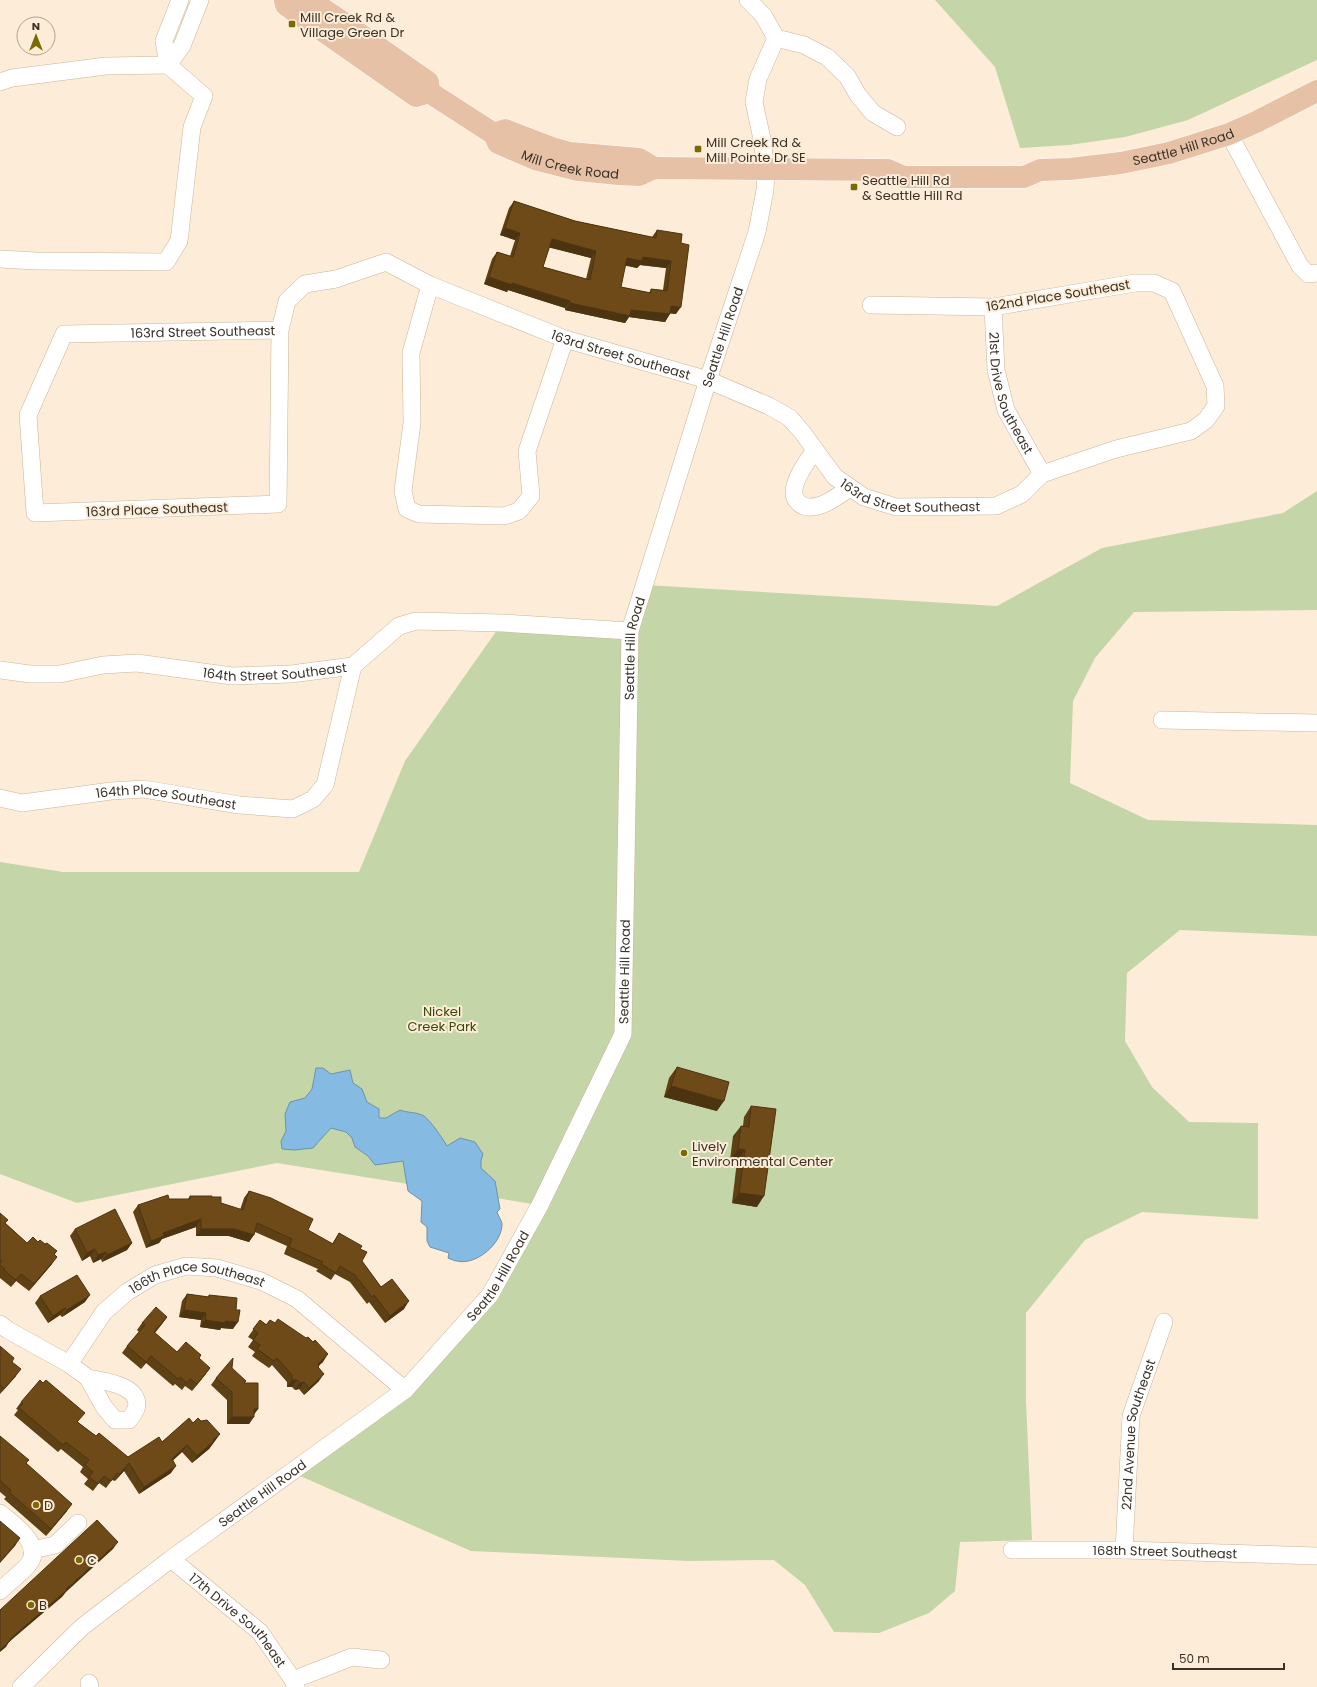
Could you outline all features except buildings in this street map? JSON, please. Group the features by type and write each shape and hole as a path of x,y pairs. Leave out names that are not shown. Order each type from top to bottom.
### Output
{"main road":[{"path":"285,0 286,5 416,96 429,92"},
{"name":"Mill Creek Road","path":"309,0 341,20 428,82 429,92 494,134 505,130 558,150 587,155 639,159 654,168 766,169"},
{"name":"Seattle Hill Road","path":"766,169 888,170 904,163 1025,162 1040,170 1070,169 1120,163 1169,153 1229,134 1317,91"}],"street":[{"path":"0,259 36,261 166,262 179,241 192,127 204,96 168,65 164,41 180,0"},
{"path":"168,65 182,46 200,0"},
{"path":"748,0 763,15 776,38 804,44 826,57 847,76 858,95 873,113 897,127"},
{"path":"766,169 762,139 754,102 758,79 776,38"},
{"path":"0,82 12,78 106,66 168,65"},
{"path":"1229,134 1300,266 1313,273"},
{"name":"Seattle Hill Road","path":"21,1687 82,1627 171,1559 405,1390 490,1295 540,1205 623,1034 630,631 708,380 757,232 765,190 766,169"},
{"name":"163rd Street Southeast","path":"35,514 28,415 64,334 280,330 288,301 305,284 336,279 386,262 430,285 565,339 708,380 769,406 790,418 835,477 864,497 896,507 996,506 1022,494 1042,474 1116,449 1191,431 1206,420"},
{"name":"162nd Place Southeast","path":"871,305 993,307 1136,283 1154,283 1172,291 1215,386 1216,406 1206,420"},
{"path":"430,285 411,353 412,423 403,491 407,509 419,514 504,516 519,511 530,496 527,451 565,339"},
{"name":"21st Drive Southeast","path":"993,307 996,370 1006,410 1042,474"},
{"name":"163rd Place Southeast","path":"35,514 278,504 280,330"},
{"path":"815,450 804,465 796,480 794,490 795,500 800,505 807,507 818,506 850,488"},
{"name":"164th Street Southeast","path":"0,670 30,674 60,674 103,665 137,663 232,676 291,674 353,666 399,626 416,621 502,622 630,631"},
{"name":"164th Place Southeast","path":"0,798 22,803 111,791 144,789 239,805 293,808 313,799 325,785 353,666"},
{"path":"1162,720 1317,723"},
{"name":"166th Place Southeast","path":"69,1364 104,1312 127,1292 155,1275 186,1266 217,1268 261,1281 297,1299 405,1390"},
{"name":"22nd Avenue Southeast","path":"1124,1550 1131,1416 1164,1322"},
{"path":"0,1324 69,1364 88,1378"},
{"path":"0,1513 28,1538 32,1550 29,1564 0,1591"},
{"path":"32,1550 55,1545 78,1523"},
{"name":"168th Street Southeast","path":"1012,1550 1124,1550 1317,1556"},
{"name":"17th Drive Southeast","path":"171,1559 260,1632 294,1684"},
{"path":"294,1684 352,1657 381,1660"}],"green space":[{"path":"935,0 1317,0 1317,60 1188,120 1125,137 1069,145 1020,148 995,67"},
{"name":"Nickel Creek Park","path":"1317,491 1317,610 1134,612 1095,658 1073,701 1070,783 1148,820 1317,825 1317,936 1180,930 1127,973 1125,1041 1152,1087 1189,1122 1258,1123 1258,1219 1142,1212 1085,1240 1026,1313 1026,1401 1032,1540 960,1542 955,1591 929,1613 879,1633 834,1632 805,1585 774,1560 689,1561 471,1551 291,1472 405,1390 490,1295 539,1205 277,1163 77,1203 0,1174 0,862 63,872 359,872 405,761 502,623 630,631 645,585 997,606 1102,548 1283,513"}],"water":[{"path":"316,1068 323,1068 331,1074 350,1070 353,1083 362,1089 367,1102 379,1109 379,1118 386,1118 400,1110 419,1114 430,1121 447,1146 460,1138 475,1142 483,1154 481,1168 495,1181 500,1209 497,1212 502,1223 498,1238 487,1251 472,1260 464,1262 455,1261 448,1258 449,1253 430,1247 427,1241 427,1227 421,1222 422,1201 408,1191 403,1161 375,1165 368,1156 355,1147 352,1138 346,1132 331,1128 313,1148 295,1150 282,1149 281,1141 286,1131 285,1114 290,1102 305,1098 312,1089"}],"place":[{"name":"Mill Creek Rd & Village Green Dr","path":"292,24"},
{"name":"Mill Creek Rd & Mill Pointe Dr SE","path":"698,149"},
{"name":"Seattle Hill Rd & Seattle Hill Rd","path":"854,187"},
{"name":"Lively Environmental Center","path":"684,1153"},
{"name":"D","path":"36,1505"},
{"name":"C","path":"79,1560"},
{"name":"B","path":"31,1605"}]}
